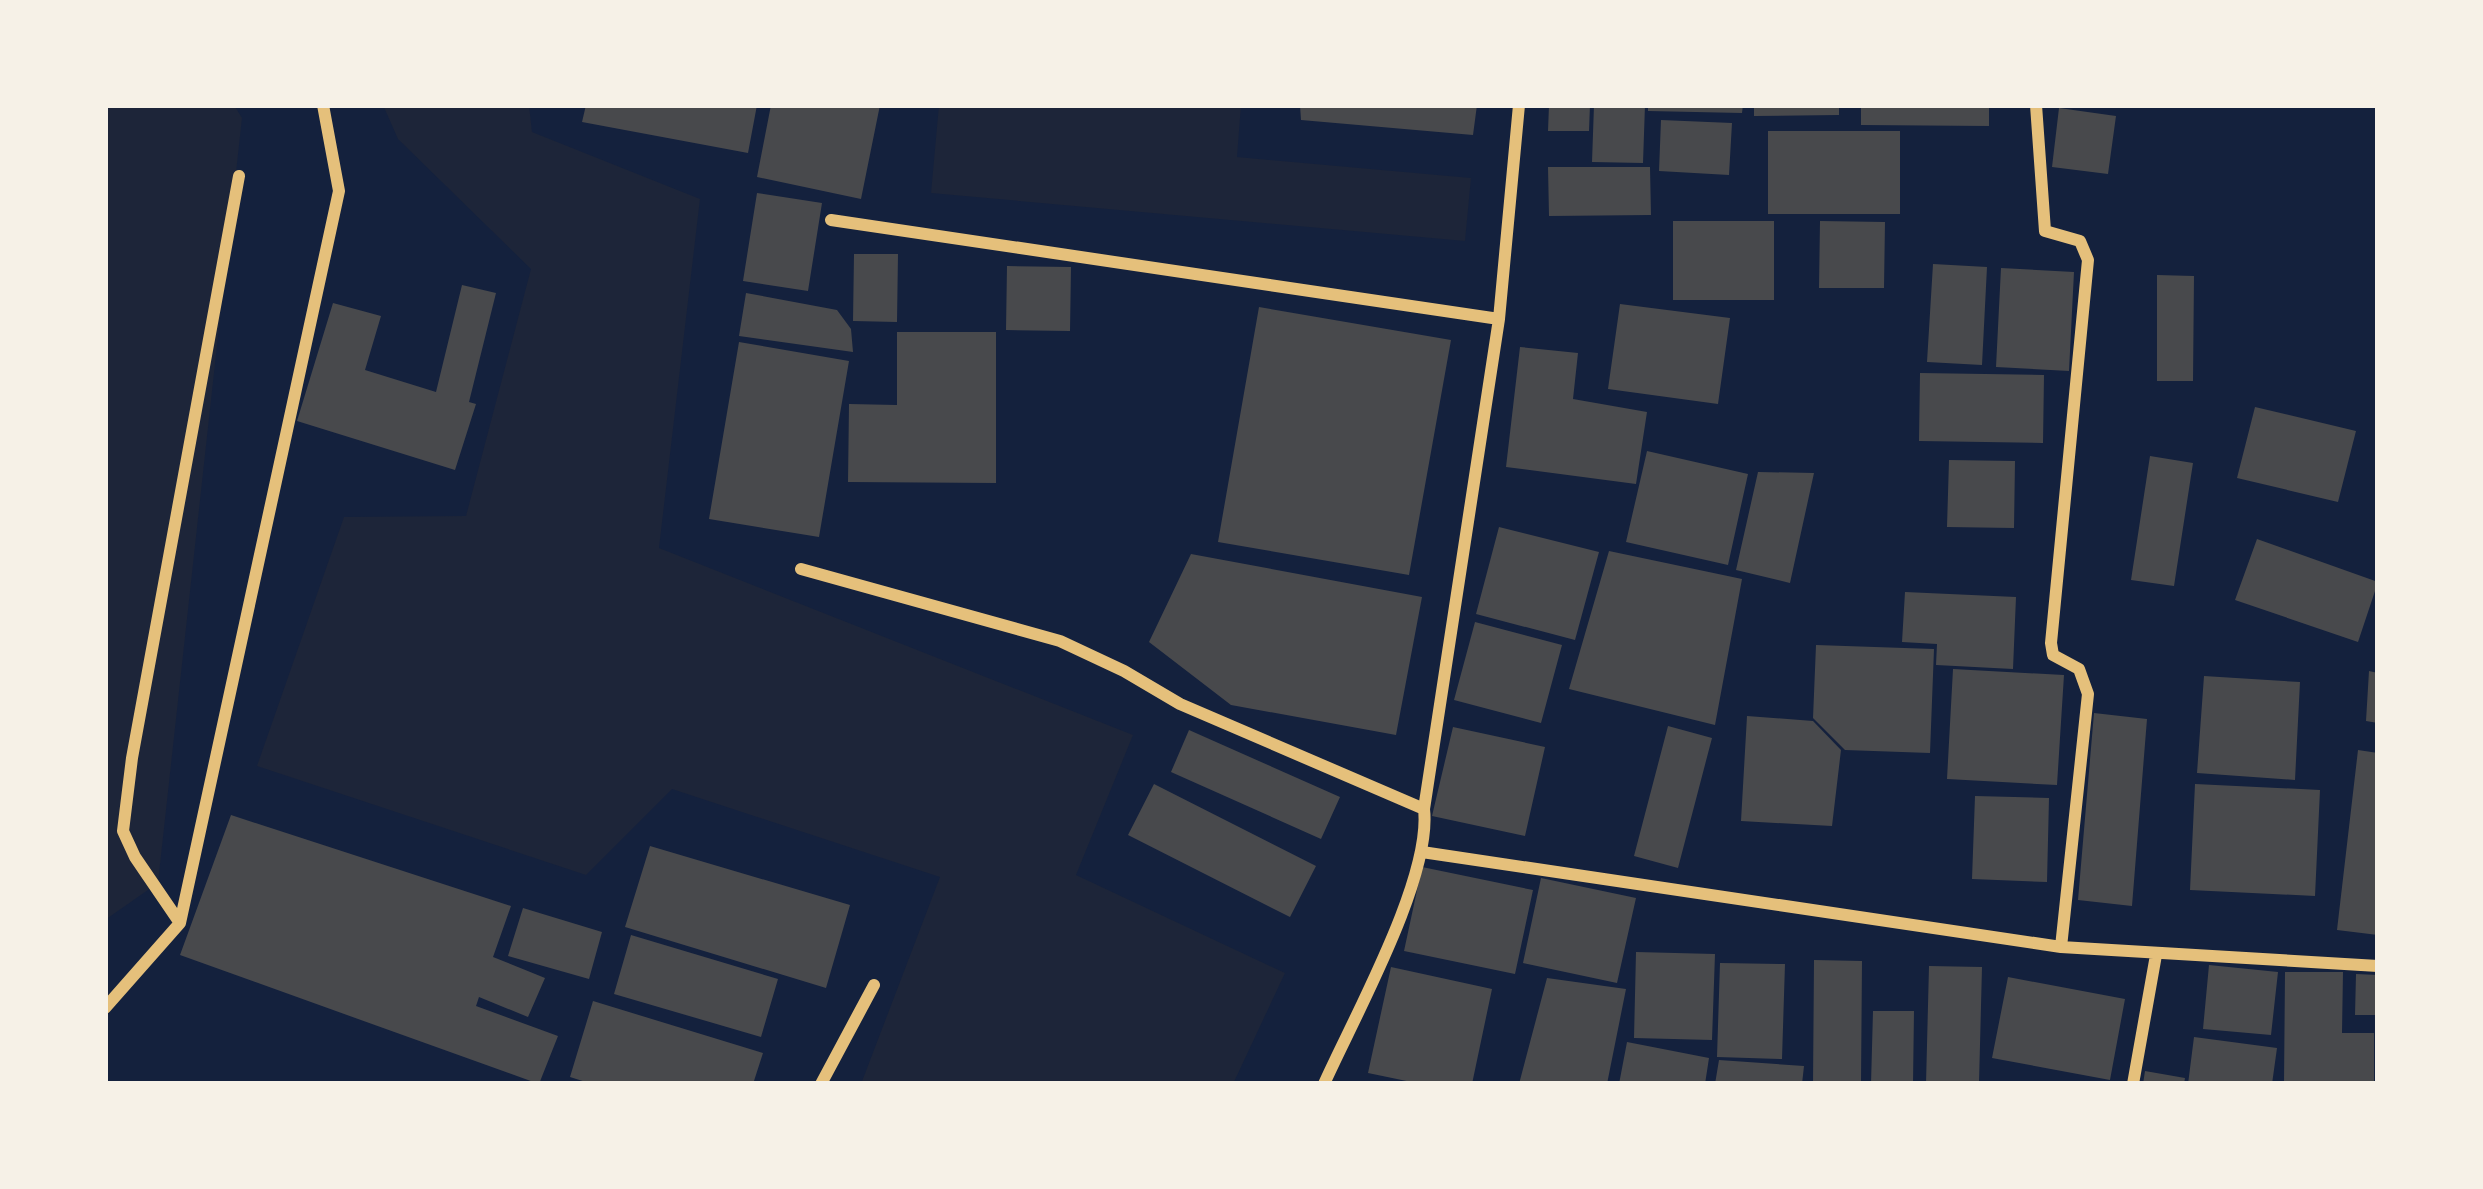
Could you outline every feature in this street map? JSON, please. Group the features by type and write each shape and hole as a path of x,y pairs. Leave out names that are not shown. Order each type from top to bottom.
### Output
{"street":[{"path":"105,1008 180,922 339,191 323,105"},
{"path":"1324,1084 1418,875 1499,319 1519,105"},
{"path":"2036,105 2045,231 2080,242 2087,260 2050,643 2053,655 2079,669 2087,694 2061,947"},
{"path":"180,922 135,857 123,831 132,758 239,176"},
{"path":"831,220 1499,319"},
{"path":"800,569 1060,641 1124,670 1180,704 1424,809"},
{"path":"1422,851 2061,947 2378,966"},
{"path":"2133,1084 2156,955"},
{"path":"821,1084 874,985"}],"shaded area":[{"path":"105,105 234,105 242,118 158,883 105,920"},
{"path":"383,105 529,105 532,132 700,199 659,548 1133,735 1076,875 1285,973 1233,1084 861,1084 940,877 672,789 586,875 257,766 344,517 466,516 531,269 398,139"},
{"path":"939,105 1241,105 1237,157 1471,178 1465,241 931,193"}],"building":[{"path":"586,105 757,105 748,153 582,122"},
{"path":"771,105 880,105 861,199 757,177"},
{"path":"1300,105 1477,105 1473,135 1301,120"},
{"path":"1549,105 1590,105 1589,131 1548,131"},
{"path":"1594,105 1645,105 1643,163 1592,162"},
{"path":"1648,105 1743,105 1742,113 1648,111"},
{"path":"1754,105 1839,105 1839,115 1754,116"},
{"path":"1861,105 1989,105 1989,126 1861,125"},
{"path":"2059,108 2116,116 2108,174 2052,167"},
{"path":"1661,120 1732,123 1729,175 1659,171"},
{"path":"1768,131 1900,131 1900,214 1768,214"},
{"path":"1548,167 1650,167 1651,215 1549,216"},
{"path":"757,193 822,203 808,291 743,281"},
{"path":"1673,221 1774,221 1774,300 1673,300"},
{"path":"1820,221 1885,222 1884,288 1819,288"},
{"path":"854,254 898,254 897,322 853,321"},
{"path":"1933,264 1987,267 1982,365 1927,362"},
{"path":"1007,266 1071,267 1070,331 1006,330"},
{"path":"2001,268 2074,272 2069,371 1996,367"},
{"path":"2157,275 2194,276 2193,381 2157,381"},
{"path":"462,285 496,293 469,402 476,404 455,470 297,421 333,303 381,316 365,370 436,392"},
{"path":"746,293 837,310 851,329 853,352 739,336"},
{"path":"1620,304 1730,318 1718,404 1608,389"},
{"path":"1259,307 1451,340 1409,575 1218,542"},
{"path":"897,332 996,332 996,483 848,482 849,404 897,405"},
{"path":"739,342 849,361 819,537 709,519"},
{"path":"1520,347 1578,353 1573,399 1647,412 1636,484 1506,467"},
{"path":"1920,373 2044,375 2043,443 1919,441"},
{"path":"2255,407 2356,431 2338,502 2237,478"},
{"path":"1647,451 1748,474 1728,565 1626,542"},
{"path":"2150,456 2193,463 2174,586 2131,580"},
{"path":"1949,460 2015,461 2014,528 1947,527"},
{"path":"1758,472 1814,473 1790,583 1736,570"},
{"path":"1499,527 1599,552 1575,640 1476,614"},
{"path":"2257,539 2378,582 2358,642 2235,600"},
{"path":"1609,551 1742,579 1715,725 1569,689"},
{"path":"1191,554 1422,597 1396,735 1231,705 1149,642"},
{"path":"1905,592 2016,597 2013,669 1936,665 1937,644 1902,642"},
{"path":"1475,622 1562,645 1541,723 1454,700"},
{"path":"1816,645 1934,649 1930,753 1845,750 1813,718"},
{"path":"1953,669 2064,675 2057,785 1947,779"},
{"path":"2369,671 2378,673 2378,723 2366,721"},
{"path":"2204,676 2300,682 2295,780 2197,773"},
{"path":"2094,713 2147,719 2132,906 2078,900"},
{"path":"1747,716 1813,721 1841,750 1832,826 1741,821"},
{"path":"1668,726 1712,738 1678,868 1634,856"},
{"path":"1453,727 1545,747 1525,836 1432,816"},
{"path":"1189,730 1340,797 1321,839 1171,772"},
{"path":"2358,750 2378,753 2378,935 2337,930"},
{"path":"1154,784 1316,866 1290,917 1128,835"},
{"path":"2195,784 2320,790 2315,896 2190,890"},
{"path":"1975,796 2049,798 2047,882 1972,879"},
{"path":"231,815 511,906 493,957 545,978 528,1017 479,997 476,1006 558,1036 539,1084 180,955"},
{"path":"650,846 850,905 826,988 625,927"},
{"path":"1422,867 1533,890 1515,974 1404,951"},
{"path":"1541,878 1636,898 1617,983 1523,963"},
{"path":"523,908 602,932 589,979 508,956"},
{"path":"631,935 778,979 761,1037 614,994"},
{"path":"1636,952 1715,954 1712,1040 1634,1038"},
{"path":"1814,960 1862,961 1861,1084 1813,1084"},
{"path":"1720,963 1785,964 1782,1059 1717,1057"},
{"path":"2209,965 2278,972 2271,1035 2203,1029"},
{"path":"1929,966 1982,967 1979,1084 1926,1084"},
{"path":"1391,967 1492,989 1472,1084 1421,1084 1368,1073"},
{"path":"2285,972 2343,972 2342,1033 2374,1033 2374,1084 2284,1084"},
{"path":"2356,974 2378,975 2378,1015 2355,1015"},
{"path":"2008,977 2125,999 2110,1080 1992,1058"},
{"path":"1547,978 1626,989 1607,1084 1519,1084"},
{"path":"593,1001 763,1053 753,1084 592,1084 570,1077"},
{"path":"1873,1011 1914,1011 1913,1084 1871,1084"},
{"path":"2194,1037 2277,1048 2272,1084 2188,1084"},
{"path":"1627,1042 1709,1058 1705,1084 1619,1084"},
{"path":"1719,1060 1804,1066 1802,1084 1715,1084"},
{"path":"2145,1071 2185,1078 2184,1084 2143,1084"}]}
